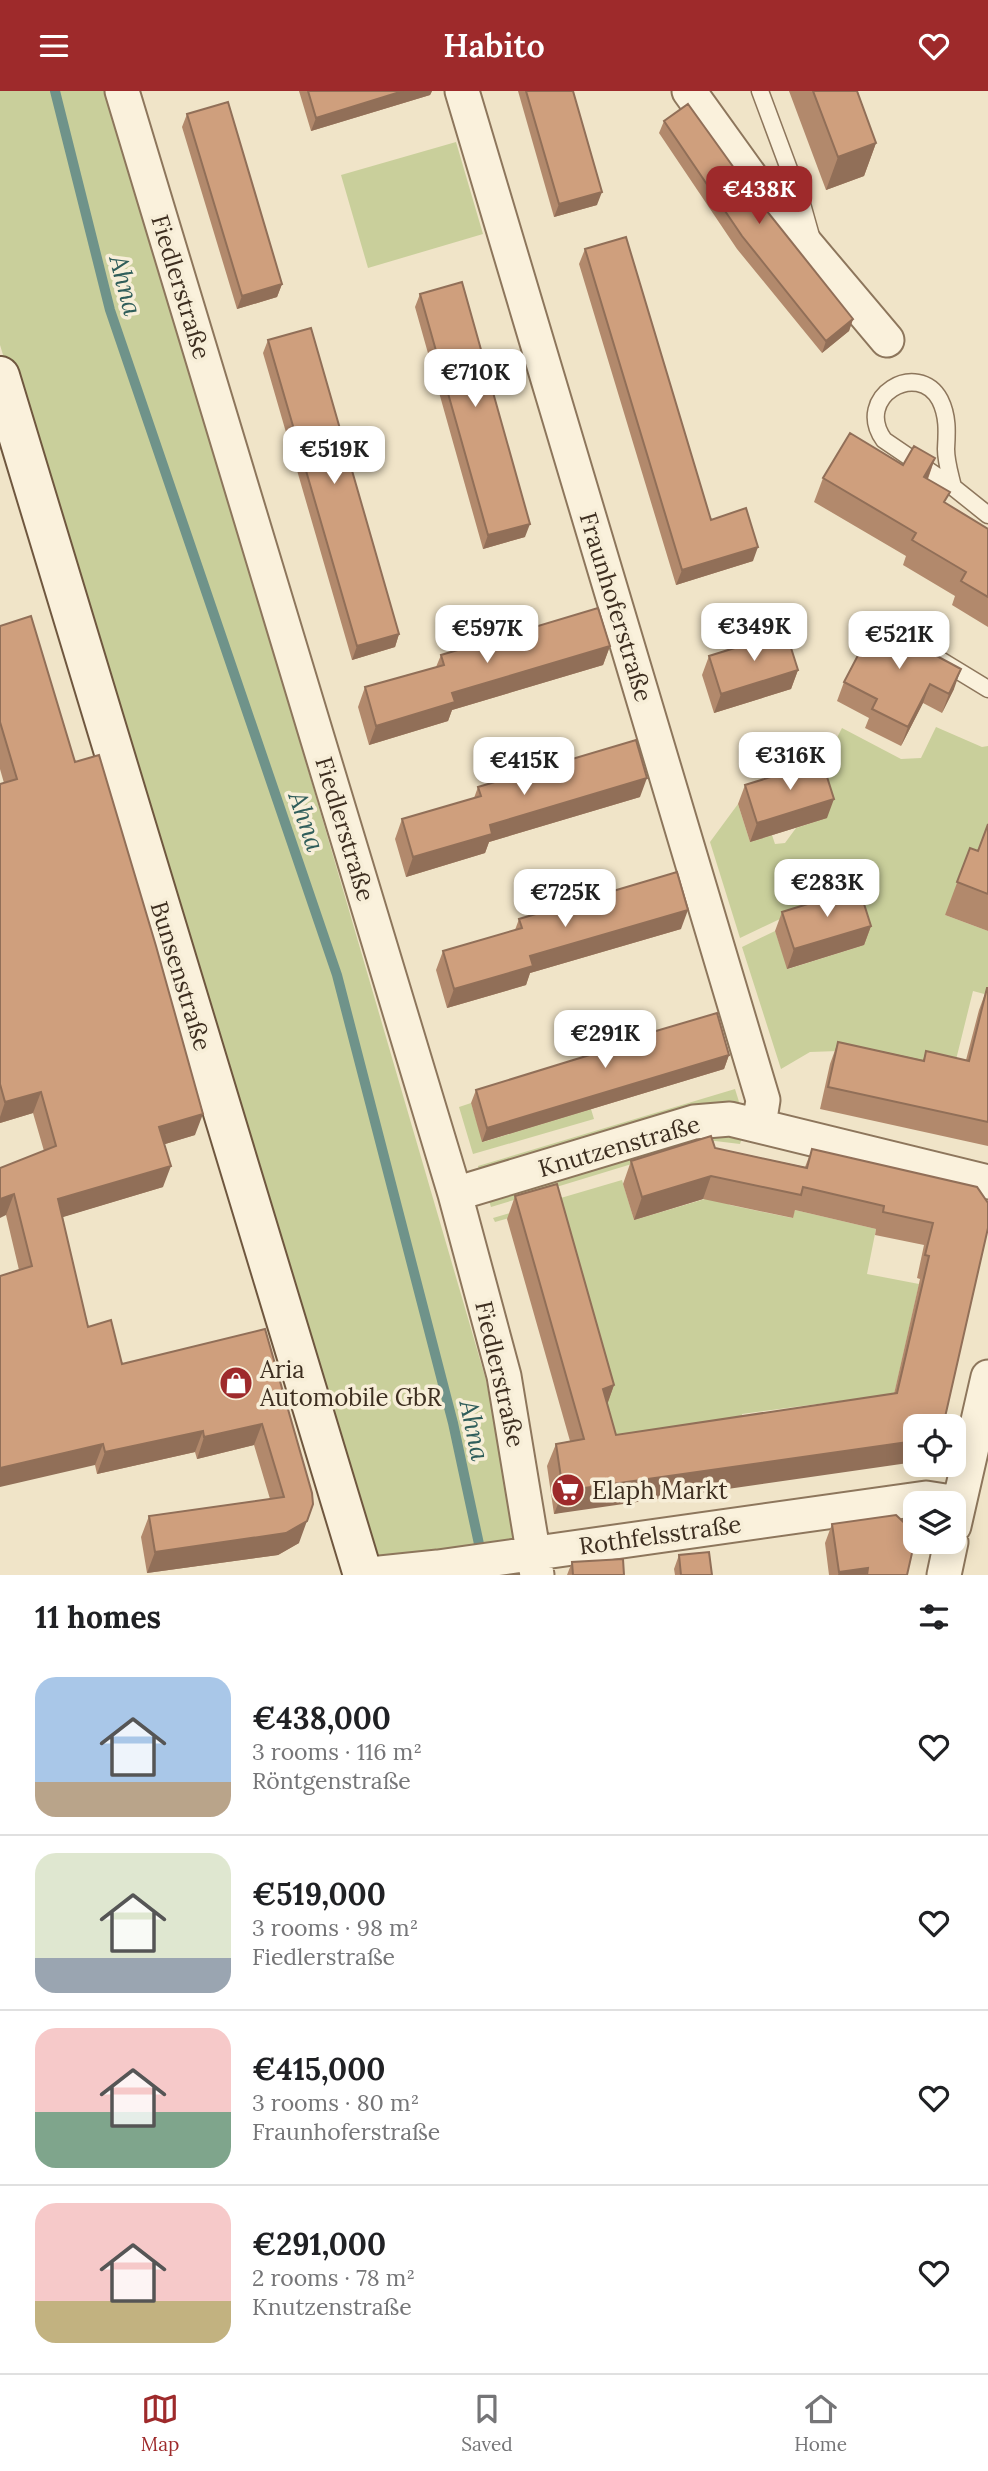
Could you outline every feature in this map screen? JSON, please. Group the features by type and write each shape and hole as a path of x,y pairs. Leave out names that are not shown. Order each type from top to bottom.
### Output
{"street":[{"name":"Fiedlerstraße","path":"122,91 455,1194 504,1376 529,1561"},
{"name":"Fraunhoferstraße","path":"462,91 759,1089 762,1100 759,1125"},
{"path":"689,91 758,187 887,340"},
{"name":"Bunsenstraße","path":"0,376 362,1575"},
{"name":"Knutzenstraße","path":"455,1194 694,1122 730,1119 988,1182"},
{"path":"962,1491 988,1377"},
{"name":"Rothfelsstraße","path":"362,1575 453,1565 529,1561 903,1502"},
{"path":"944,1575 948,1554"}],"lane":[{"path":"760,91 802,204 816,255"},
{"path":"953,487 946,449 948,431 939,399 931,390 916,383 903,382 887,391 879,401 875,417 877,430 884,440 953,487 988,515"},
{"path":"931,655 988,689"}],"green space":[{"path":"0,91 110,91 486,1380 515,1520 522,1575 376,1575 0,345"},
{"path":"456,142 483,234 368,268 341,175"},
{"path":"936,727 982,747 988,746 988,824 966,884 945,915 988,931 988,995 973,991 951,1080 838,1051 810,1052 781,1069 742,947 775,931 788,969 864,945 818,901 740,938 710,842 738,804 750,842 772,835 775,844 785,843 796,828 826,818 815,780 842,728 901,759 921,758"},
{"path":"735,1089 740,1105 480,1173 478,1166"},
{"path":"471,1103 483,1142 591,1109 594,1119 473,1154 459,1107"},
{"path":"727,1135 742,1138 740,1144 715,1141 694,1145 491,1207 488,1198 692,1138"},
{"path":"622,1180 634,1220 715,1196 730,1205 792,1218 795,1210 876,1229 867,1274 919,1284 893,1399 871,1397 742,1414 745,1437 608,1458 548,1207 495,1222 493,1218"}],"building":[{"path":"308,91 403,91 316,118"},
{"path":"526,91 573,91 602,192 559,204"},
{"path":"813,91 857,91 876,143 838,157"},
{"path":"228,102 282,284 242,296 187,114"},
{"path":"688,104 747,186 853,319 826,341 742,236 664,121"},
{"path":"626,237 711,520 746,508 758,547 682,570 585,249"},
{"path":"462,282 530,524 488,535 420,294"},
{"path":"311,328 399,634 357,646 268,340"},
{"path":"850,433 903,465 914,446 935,458 924,477 950,492 944,502 988,529 988,597 961,581 966,572 912,540 916,533 823,478"},
{"path":"598,608 610,646 452,693 455,702 376,726 365,687 444,665 441,655"},
{"path":"879,615 924,638 920,647 961,669 949,694 930,684 908,727 872,709 877,699 844,682"},
{"path":"31,616 75,762 99,755 203,1114 159,1127 171,1166 58,1199 88,1327 111,1320 122,1364 265,1329 312,1493 313,1504 307,1521 286,1533 155,1552 149,1516 284,1497 262,1424 204,1437 203,1431 105,1452 103,1444 0,1468 0,1276 32,1266 14,1194 0,1199 0,1168 56,1146 41,1092 5,1102 0,1084 0,784 17,779 0,722 0,626"},
{"path":"786,632 798,670 721,694 709,656"},
{"path":"636,740 647,778 490,825 492,834 413,857 402,819 481,796 478,787"},
{"path":"822,761 834,799 757,823 745,785"},
{"path":"988,824 988,894 957,882 970,848 978,851"},
{"path":"677,872 688,910 530,956 533,966 454,989 443,951 522,928 519,919"},
{"path":"859,888 871,926 794,949 782,912"},
{"path":"987,988 988,1122 828,1087 838,1042 924,1061 926,1051 969,1061"},
{"path":"717,1013 729,1055 487,1128 476,1090 596,1053 595,1049"},
{"path":"711,1136 715,1148 807,1168 812,1149 977,1187 988,1203 988,1228 946,1414 903,1414 903,1443 563,1491 556,1444 584,1439 515,1196 557,1184 614,1385 603,1389 616,1435 897,1393 929,1256 925,1255 933,1223 883,1212 884,1206 803,1187 801,1195 711,1176 642,1197 631,1161"},
{"path":"896,1515 903,1522 903,1554 912,1554 907,1575 867,1575 868,1568 839,1572 832,1524"},
{"path":"709,1552 712,1575 681,1575 679,1555"},
{"path":"623,1559 624,1575 573,1575 572,1562"}],"waterway":[{"name":"Ahna","path":"55,91 110,310 337,975 453,1423 482,1558"}],"place":[{"name":"Aria Automobile GbR","path":"236,1383"},
{"name":"Elaph Markt","path":"568,1490"}]}
